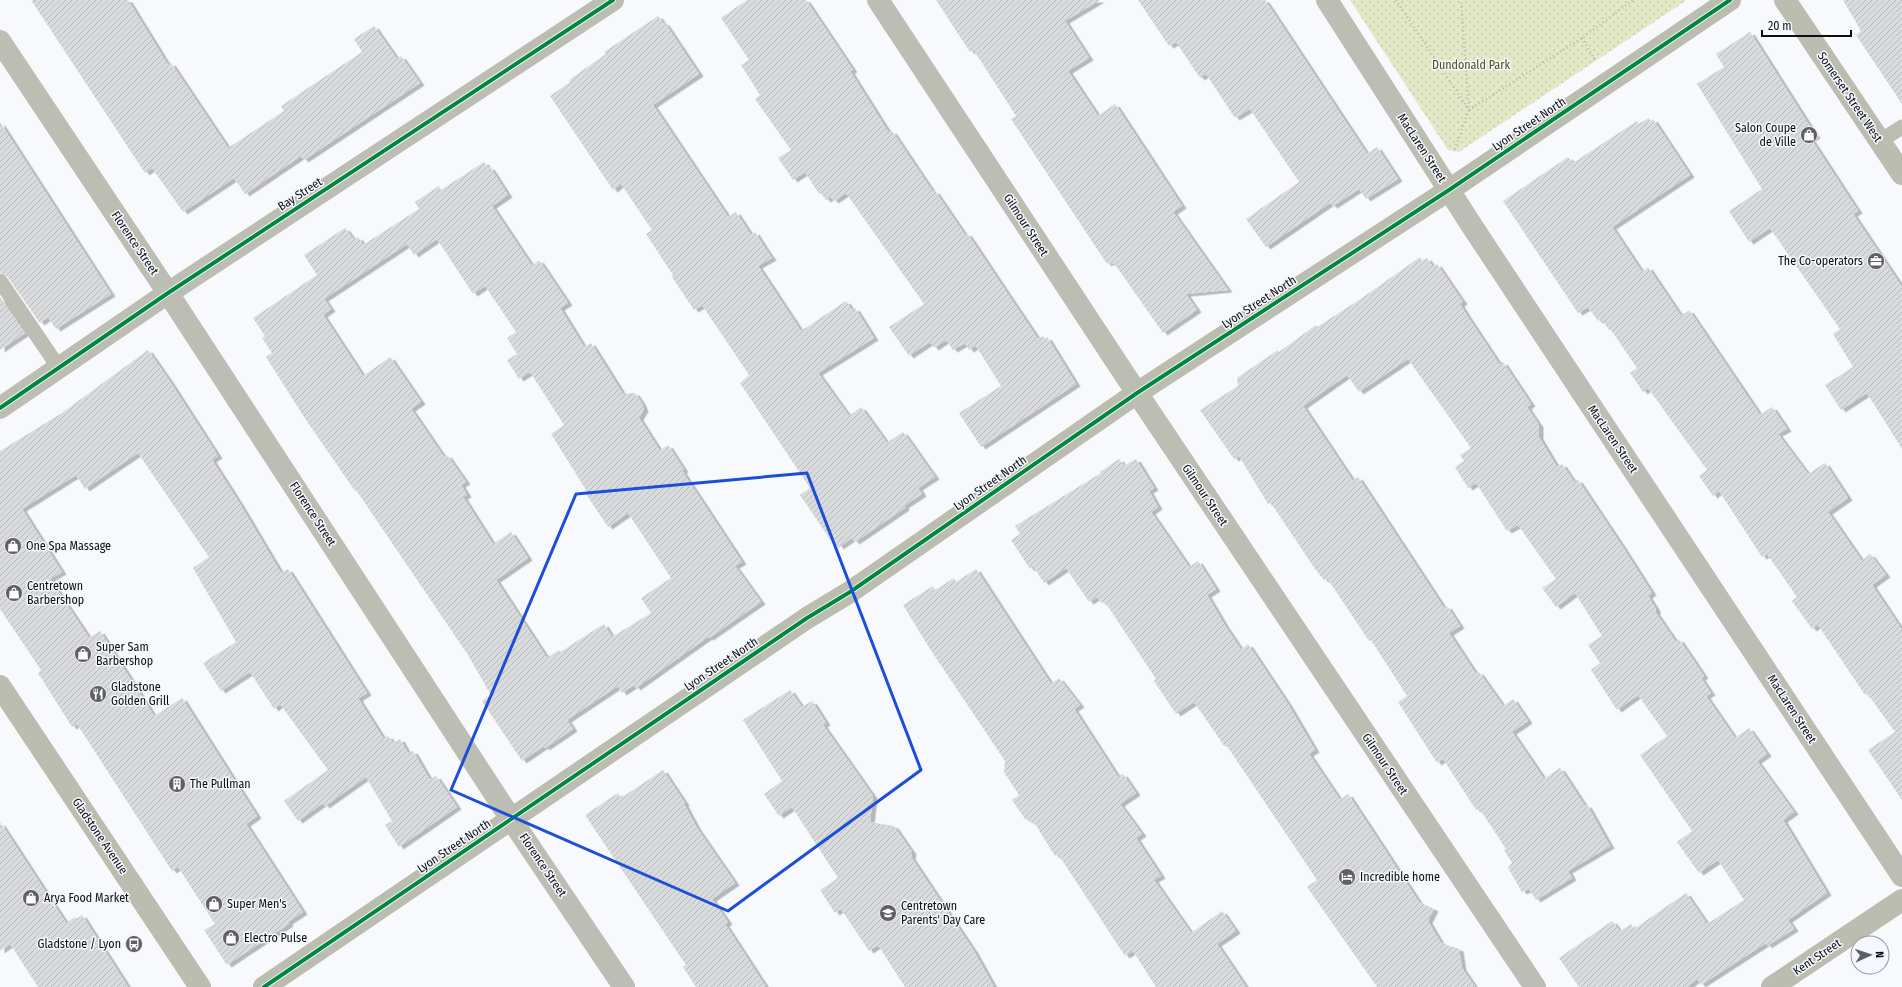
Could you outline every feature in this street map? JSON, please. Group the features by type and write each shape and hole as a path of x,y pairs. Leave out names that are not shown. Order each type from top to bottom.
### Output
{"main road":[{"name":"Lyon Street North","path":"264,987 807,618 850,592 1137,393 1449,190 1730,0"},
{"name":"Somerset Street West","path":"1785,0 1902,174"},
{"name":"Gladstone Avenue","path":"0,686 200,987"},
{"name":"Kent Street","path":"1772,987 1902,900"}],"street":[{"name":"Bay Street","path":"0,408 168,293 613,0"},
{"name":"Gilmour Street","path":"878,0 1137,393 1535,987"},
{"name":"MacLaren Street","path":"1327,0 1449,190 1902,876"},
{"name":"Florence Street","path":"0,41 168,293 511,819 624,987"}],"lane":[{"path":"1880,141 1902,127"},
{"path":"0,281 59,368"}],"path":[{"path":"1396,0 1469,110"},
{"path":"1453,155 1469,110 1461,0"},
{"path":"1469,110 1582,38 1633,0"},
{"path":"1582,38 1597,64"}],"highlighted area":[{"path":"807,473 921,770 728,911 451,790 576,494"}],"green space":[{"name":"Dundonald Park","path":"1350,0 1687,0 1459,152 1448,150"}],"building":[{"path":"31,0 128,0 168,65 171,63 228,148 284,111 281,106 362,52 354,39 374,26 397,59 401,56 420,83 304,160 301,156 245,194 234,178 183,212 152,168 145,173"},
{"path":"747,0 806,0 853,70 850,71 889,133 892,131 933,192 935,191 965,235 967,233 1038,339 1043,336 1045,339 1047,337 1076,384 981,447 959,413 1001,386 976,346 969,350 965,343 953,350 946,340 934,348 930,342 909,356 889,327 924,304 846,193 834,201 831,197 826,200 821,193 819,194 805,172 793,180 778,158 791,150 755,99 760,95 741,65 749,60 721,18"},
{"path":"936,0 1100,0 1065,21 1089,58 1068,71 1098,116 1115,104 1182,206 1173,212 1228,290 1186,294 1197,310 1163,333 1114,263 1112,264 1110,262 1107,264 1011,119 1016,116 973,49 970,52"},
{"path":"1138,0 1265,0 1367,154 1377,147 1398,179 1366,199 1359,189 1333,206 1330,203 1266,247 1246,219 1299,182 1250,109 1235,118 1206,74 1200,78 1176,42 1169,46"},
{"path":"1843,0 1902,0 1902,104 1856,35 1861,31"},
{"path":"658,16 663,23 665,23 699,74 653,105 728,217 736,212 751,235 755,232 772,258 758,266 801,331 846,301 852,310 855,308 874,338 818,373 849,416 861,407 887,443 903,432 935,477 918,488 922,494 904,506 905,508 855,542 852,538 839,547 837,543 834,545 800,495 810,488 740,383 749,375 702,305 694,310 646,234 652,230 621,184 613,190 550,96 570,82 569,80 606,54 604,52"},
{"path":"1750,32 1816,136 1811,139 1858,211 1853,214 1902,287 1902,449 1867,393 1841,410 1825,385 1853,367 1833,334 1840,329 1770,228 1749,242 1729,211 1762,189 1697,84 1724,67 1716,54"},
{"path":"1649,118 1651,121 1653,119 1690,175 1612,227 1642,272 1648,267 1681,316 1689,310 1760,415 1772,407 1787,429 1778,434 1808,474 1825,463 1848,498 1828,512 1862,561 1870,554 1886,575 1872,585 1902,630 1902,800 1868,750 1895,732 1867,693 1865,695 1818,625 1812,629 1792,601 1797,597 1767,554 1762,557 1719,491 1713,496 1699,476 1707,470 1648,388 1643,392 1630,373 1637,368 1611,330 1610,331 1601,319 1598,321 1588,307 1578,313 1503,201 1568,157 1573,163 1637,121 1638,124"},
{"path":"0,122 111,294 56,329 48,317 40,323 7,276 0,272"},
{"path":"484,162 488,168 490,167 508,195 492,206 532,266 539,260 568,303 560,308 584,347 591,343 623,394 635,393 644,409 639,418 660,451 668,445 684,470 682,471 742,562 735,566 761,602 709,638 708,637 636,688 634,685 622,693 618,686 567,720 573,729 545,748 544,746 522,761 482,701 491,695 468,655 356,490 355,491 304,417 266,357 272,353 262,338 265,336 253,318 317,275 304,255 345,228 354,240 358,237 363,245 419,209 415,202 439,186 441,190","holes":["437,239 473,294 485,286 516,332 507,338 517,354 507,360 519,379 530,372 564,425 551,434 588,493 586,494 608,527 628,513 671,578 641,598 651,613 612,637 604,624 560,652 559,650 547,658 496,580 528,558 511,532 493,544 463,497 467,495 461,485 466,482 447,455 444,457 411,409 421,402 390,357 363,376 323,315 331,309 324,299 407,244 414,255"]},
{"path":"1420,257 1422,261 1427,258 1433,267 1437,264 1463,302 1460,304 1500,365 1503,362 1531,404 1527,407 1539,425 1539,437 1557,467 1562,464 1574,482 1578,480 1622,546 1652,593 1648,596 1656,609 1656,613 1676,642 1679,639 1704,676 1701,678 1711,693 1706,696 1735,738 1749,728 1767,754 1757,761 1794,812 1783,820 1827,893 1788,920 1794,929 1767,946 1766,943 1701,985 1697,979 1687,987 1579,987 1559,958 1612,921 1620,931 1631,924 1634,929 1686,893 1707,924 1744,900 1718,860 1699,873 1677,842 1692,831 1640,755 1667,736 1638,695 1617,710 1591,670 1600,663 1588,645 1602,636 1575,593 1556,607 1542,588 1556,579 1518,525 1507,531 1476,483 1468,488 1455,467 1464,461 1460,455 1471,448 1408,359 1359,392 1347,375 1303,406 1353,481 1358,477 1444,608 1447,606 1460,626 1449,633 1476,674 1479,672 1503,706 1513,699 1528,721 1512,732 1544,779 1560,768 1585,806 1587,805 1610,846 1568,871 1572,878 1536,900 1529,889 1522,892 1508,868 1512,863 1504,850 1506,849 1479,808 1476,810 1443,759 1437,763 1398,702 1407,696 1371,640 1369,641 1327,578 1324,580 1315,569 1271,503 1268,504 1239,456 1234,459 1200,410 1238,386 1237,378 1278,350 1279,352 1316,325 1317,327 1362,298"},
{"path":"0,297 25,333 0,350"},
{"path":"148,350 218,456 212,460 281,573 288,569 367,693 359,698 359,700 383,738 388,736 393,743 400,739 408,753 413,751 430,780 436,776 457,807 399,847 385,825 392,821 366,777 325,806 323,803 298,821 284,801 328,770 280,704 274,709 250,672 221,691 203,663 236,642 193,568 209,557 138,453 85,489 76,475 22,509 62,572 50,579 89,638 100,631 154,716 182,698 257,816 246,824 303,912 288,922 289,924 227,965 204,930 215,924 178,867 172,871 77,724 72,727 38,673 41,670 0,609 0,451 62,413"},
{"path":"1119,459 1124,466 1136,459 1154,488 1149,491 1158,507 1151,512 1189,567 1198,561 1216,589 1207,595 1224,624 1240,648 1242,649 1248,644 1288,704 1315,750 1309,754 1340,800 1348,794 1419,902 1434,909 1428,921 1441,943 1459,949 1462,968 1475,987 1377,987 1307,887 1317,880 1227,746 1225,747 1194,702 1176,714 1154,681 1156,679 1105,602 1102,603 1097,597 1089,602 1066,568 1044,583 1033,566 1030,569 1011,540 1020,534 1015,526 1101,473 1100,472"},
{"path":"976,569 1051,684 1059,678 1080,705 1074,709 1118,777 1123,774 1136,793 1120,804 1142,834 1136,838 1161,876 1154,880 1191,933 1222,911 1236,931 1217,944 1246,987 1156,987 1133,951 1125,956 1058,854 1055,856 1035,824 1025,819 1012,800 1019,795 1004,772 1005,761 930,649 903,605 933,586 935,590 954,578 956,582"},
{"path":"790,690 802,707 812,701 826,723 823,725 873,796 870,822 894,826 912,852 911,857 974,951 994,987 905,987 878,945 869,951 841,909 835,913 820,890 838,878 792,807 779,816 764,794 782,781 743,720"},
{"path":"663,770 685,803 684,804 697,828 735,883 712,899 728,922 725,924 766,987 696,987 683,967 686,965 585,815 618,793 621,798"},
{"path":"0,822 66,923 75,917 76,919 82,915 128,987 38,987 10,944 0,951"}],"cycle path":[{"path":"0,408 168,293 613,0"},
{"path":"264,987 807,618 850,592 1137,393 1449,190 1730,0"}],"place":[{"name":"Salon Coupe de Ville","path":"1809,135"},
{"name":"The Co-operators","path":"1876,261"},
{"name":"One Spa Massage","path":"13,546"},
{"name":"Centretown Barbershop","path":"14,593"},
{"name":"Super Sam Barbershop","path":"83,654"},
{"name":"Gladstone Golden Grill","path":"98,694"},
{"name":"The Pullman","path":"177,784"},
{"name":"Incredible home","path":"1347,877"},
{"name":"Arya Food Market","path":"31,898"},
{"name":"Super Men's","path":"214,904"},
{"name":"Centretown Parents' Day Care","path":"888,913"},
{"name":"Electro Pulse","path":"231,938"},
{"name":"Gladstone / Lyon","path":"134,944"}]}
